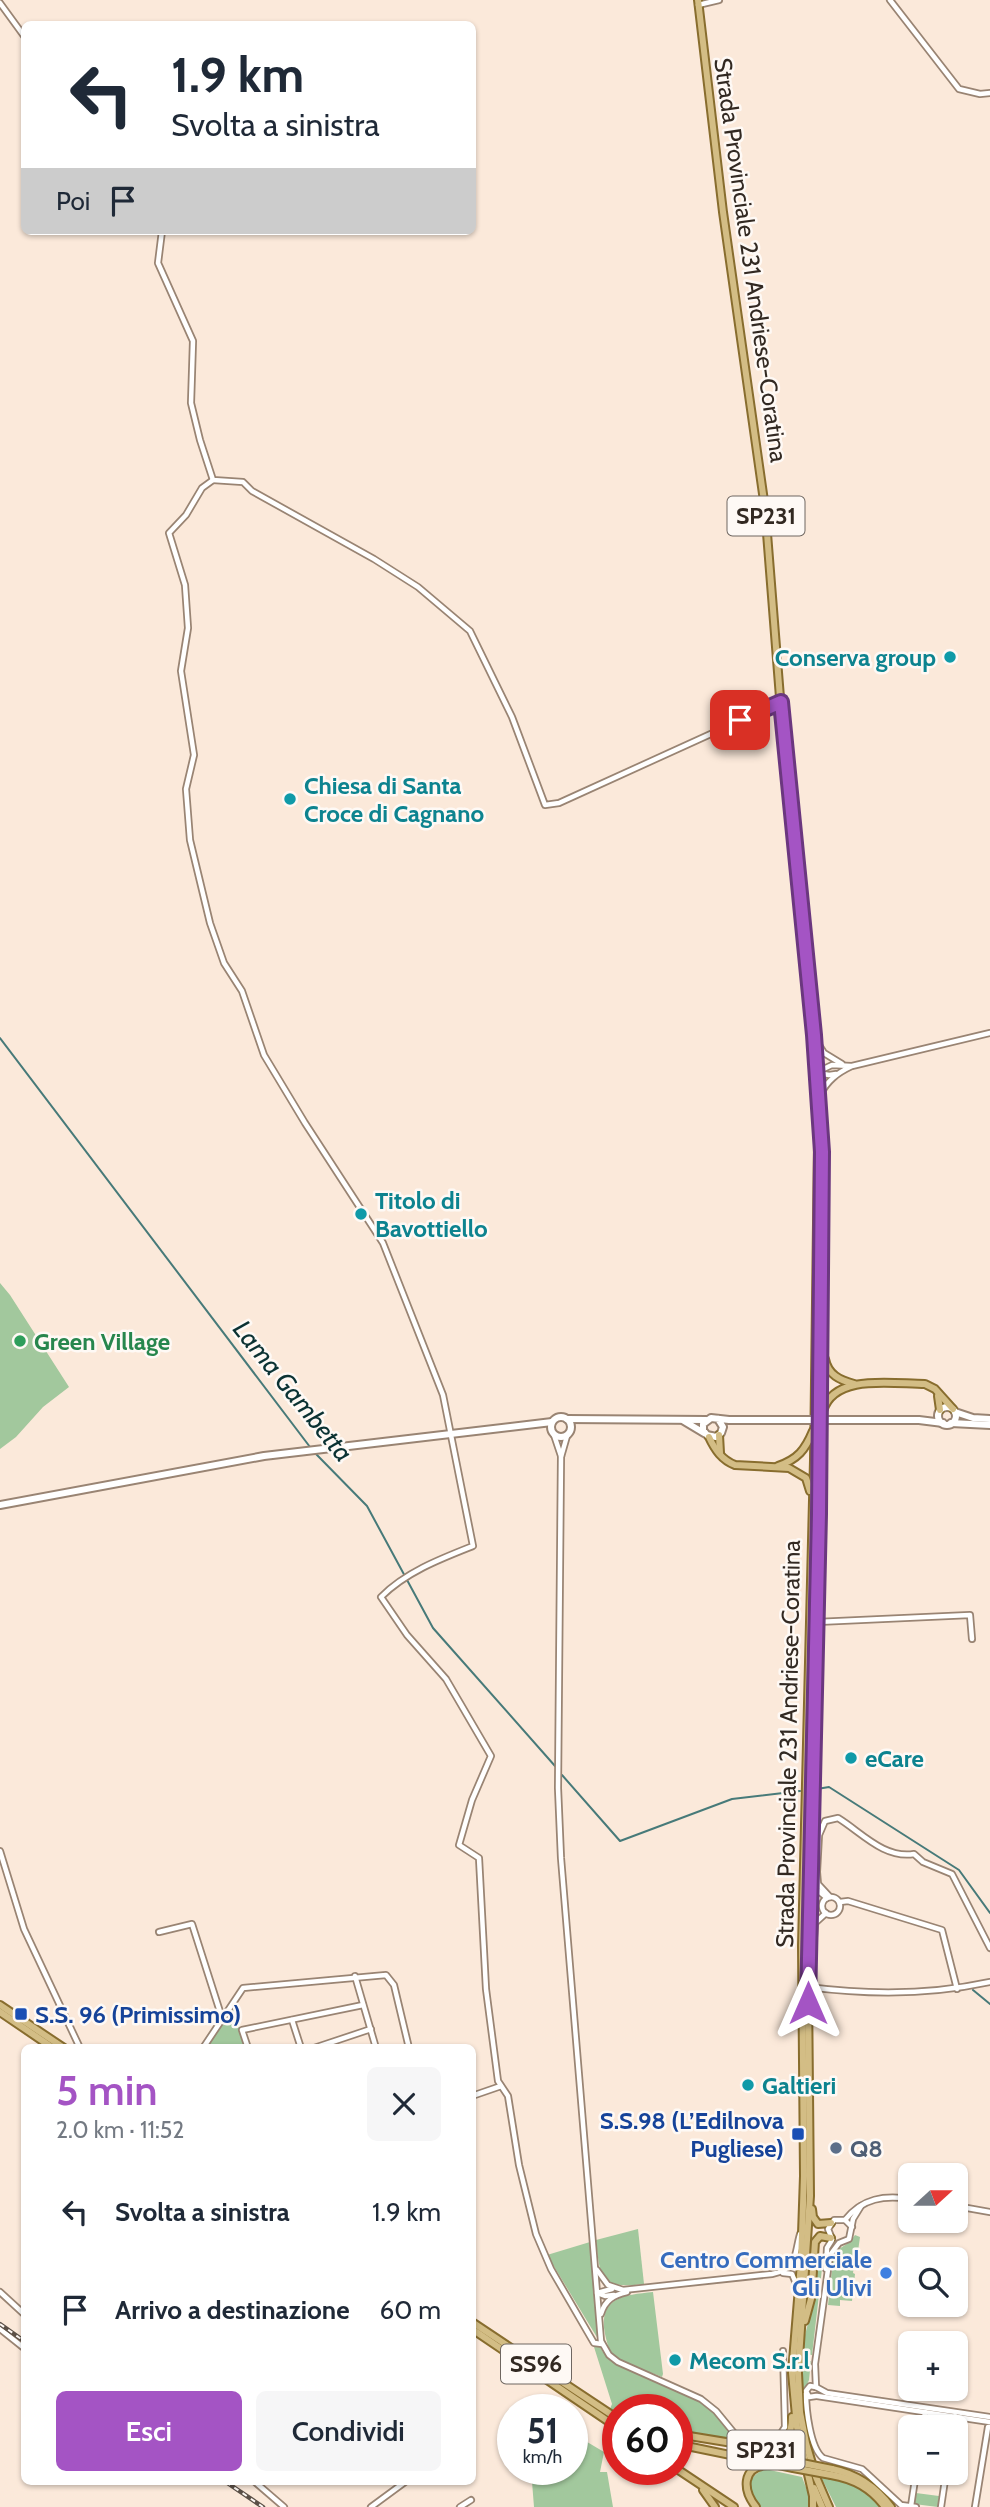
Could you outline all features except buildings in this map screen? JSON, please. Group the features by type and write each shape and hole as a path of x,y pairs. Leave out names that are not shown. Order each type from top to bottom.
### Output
{"main road":[{"name":"Strada Provinciale 231 Andriese-Coratina","path":"698,3 723,212 763,490 819,1111 823,1206 822,1344 813,1516 802,1946 803,2221 792,2373 795,2420 808,2461"},
{"name":"Strada Provinciale 231 Andriese-Coratina","path":"808,2461 799,2399 800,2339 810,2196 808,1962 817,1622 819,1111"},
{"path":"822,1344 825,1364 831,1373 837,1378 856,1384"},
{"path":"776,1466 800,1455 818,1428 823,1410 840,1388 856,1384 925,1384 931,1386 954,1411 955,1419 947,1423"},
{"path":"938,1394 939,1413 947,1423"},
{"path":"919,1420 939,1413 945,1407 973,1418 990,1419"},
{"path":"0,1505 264,1455 532,1426 552,1422 557,1418 919,1420 990,1425"},
{"path":"567,1419 571,1423 569,1434"},
{"path":"532,1426 561,1438 591,1419"},
{"path":"679,1419 707,1435 721,1433 747,1420"},
{"path":"718,1419 722,1424 720,1455"},
{"path":"706,1420 703,1424 707,1435 727,1462 735,1465 776,1466 799,1472 806,1478 810,1488 813,1516"},
{"path":"552,1422 553,1434"},
{"path":"0,2005 58,2044"},
{"path":"0,2012 46,2044"},
{"path":"810,2196 816,2221 822,2225 831,2223"},
{"path":"800,2339 811,2300 815,2242 820,2236 832,2239"},
{"name":"SS96","path":"476,2325 597,2409"},
{"name":"SS96","path":"476,2332 602,2412"},
{"name":"SP231","path":"693,2437 764,2449 776,2447 785,2441 791,2429 792,2373"},
{"path":"693,2445 863,2480 891,2507"},
{"path":"808,2461 830,2507"},
{"path":"808,2461 813,2507"},
{"path":"808,2461 822,2507"},
{"path":"756,2507 746,2488 749,2473 761,2465 790,2465"},
{"path":"832,2472 859,2483 886,2507"},
{"path":"693,2480 734,2507"},
{"path":"693,2482 706,2493 715,2507"}],"street":[{"path":"698,3 719,0"},
{"path":"890,0 959,89 980,94 990,93"},
{"path":"0,3 21,32"},
{"path":"162,235 158,263 193,341 191,402 213,480"},
{"path":"602,2344 594,2343 543,2252 533,2224 519,2165 508,2096 500,2087 486,1989 479,1858 459,1845 472,1800 491,1756 446,1679 407,1635 381,1597 394,1583 425,1566 473,1546 443,1395 383,1242 264,1055 242,991 224,963 209,923 190,840 186,789 194,755 181,671 188,628 185,585 169,533 186,515 202,488 213,480 243,482 251,491 374,559 418,587 470,632 512,717 545,805 559,803 781,702"},
{"path":"817,1072 829,1075 852,1066 990,1033"},
{"path":"814,1035 824,1053 842,1065"},
{"path":"817,1072 831,1065 852,1066"},
{"path":"818,1100 826,1084 837,1073"},
{"path":"553,1434 561,1457"},
{"path":"569,1434 561,1457 558,1788 561,1858 602,2344 609,2355 618,2361 701,2399 739,2439 760,2444 778,2438 785,2427 783,2351"},
{"path":"817,1622 971,1615 972,1639"},
{"path":"828,1897 817,1880 818,1846 825,1821 838,1818 887,1852 903,1856 914,1854 923,1862 953,1874 990,1948"},
{"path":"0,1852 24,1929 78,2044"},
{"path":"810,1860 815,1888 828,1897 942,1930 957,1989"},
{"path":"828,1897 822,1905 826,1913 832,1915 839,1912 840,1902"},
{"path":"808,1962 813,1952 815,1923 826,1913"},
{"path":"159,1932 192,1924 222,2019"},
{"path":"206,2044 243,1988 378,1975 386,1975 394,1985 408,2044"},
{"path":"355,1976 375,2044"},
{"path":"808,1987 857,1993 957,1989 990,1982"},
{"path":"247,2044 242,2030 363,2005"},
{"path":"292,2020 300,2044"},
{"path":"326,2044 371,2029"},
{"path":"476,2095 500,2087"},
{"path":"845,2220 872,2200 885,2196 898,2198"},
{"path":"861,2207 856,2213 849,2239 839,2243 831,2255 815,2364 807,2390 813,2442 818,2455 862,2469 901,2505 916,2507"},
{"path":"968,2208 990,2212"},
{"path":"839,2243 832,2239 828,2231 831,2223 838,2219 845,2220 852,2227"},
{"path":"597,2293 785,2271 790,2267 803,2221"},
{"path":"826,2282 826,2254 832,2239"},
{"path":"594,2262 603,2280 617,2291"},
{"path":"772,2274 792,2274 798,2294"},
{"path":"600,2326 603,2308 617,2291"},
{"path":"0,2292 21,2311"},
{"path":"0,2329 21,2346"},
{"path":"808,2412 810,2402 816,2397 815,2364"},
{"path":"807,2390 817,2388 827,2393 955,2414 989,2423 975,2507"},
{"path":"807,2390 811,2398 955,2414"},
{"path":"258,2485 284,2507"},
{"path":"371,2507 401,2485"},
{"path":"911,2506 914,2485"},
{"path":"940,2507 944,2485"},
{"path":"460,2507 471,2500"}],"green space":[{"name":"Green Village","path":"0,1283 69,1387 43,1407 16,1437 0,1449"},
{"path":"233,2008 245,2044 208,2044"},
{"path":"638,2229 644,2284 611,2283 602,2273 596,2240"},
{"path":"855,2235 860,2237 853,2273 852,2301 840,2300 840,2306 828,2305 834,2252 850,2242"},
{"path":"590,2242 598,2339 547,2255"},
{"path":"816,2260 823,2260 812,2355 803,2354 814,2300"},
{"path":"653,2292 662,2377 617,2358 610,2350 605,2334 605,2312 609,2305 623,2297"},
{"path":"594,2347 600,2347 624,2368 686,2394 609,2394"},
{"path":"803,2361 811,2361 809,2380 803,2394"},
{"path":"693,2398 713,2411 733,2437 742,2443 693,2434"},
{"path":"588,2442 602,2451 602,2485 609,2485 613,2507 534,2507 532,2485 588,2485"},
{"path":"765,2469 802,2477 810,2498 809,2507 760,2507 752,2496 750,2485 754,2476"},
{"path":"821,2477 854,2486 868,2494 881,2507 836,2507"},
{"path":"916,2493 939,2496 938,2507 914,2504"}],"waterway":[{"name":"Lama Gambetta","path":"0,1038 310,1447"},
{"name":"Lama Gambetta","path":"316,1454 367,1506 433,1628 555,1766"},
{"name":"Lama Gambetta","path":"562,1775 620,1841 732,1799 800,1791"},
{"name":"Lama Gambetta","path":"817,1789 829,1787 959,1870 990,1913"},
{"path":"973,1990 990,2004"}],"railway":[{"path":"0,2324 21,2339"},
{"path":"230,2485 263,2507"}],"place":[{"name":"Conserva group","path":"950,657"},
{"name":"Chiesa di Santa Croce di Cagnano","path":"290,799"},
{"name":"Titolo di Bavottiello","path":"361,1214"},
{"name":"Green Village","path":"20,1341"},
{"name":"eCare","path":"851,1758"},
{"name":"S.S. 96 (Primissimo)","path":"21,2014"},
{"name":"Galtieri","path":"748,2085"},
{"name":"S.S.98 (L’Edilnova Pugliese)","path":"798,2134"},
{"name":"Q8","path":"836,2148"},
{"name":"Centro Commerciale Gli Ulivi","path":"886,2273"},
{"name":"Mecom S.r.l","path":"675,2360"}],"route":[{"path":"740,720 781,702 788,794 814,1035 822,1152 823,1280 808,2003"}]}
